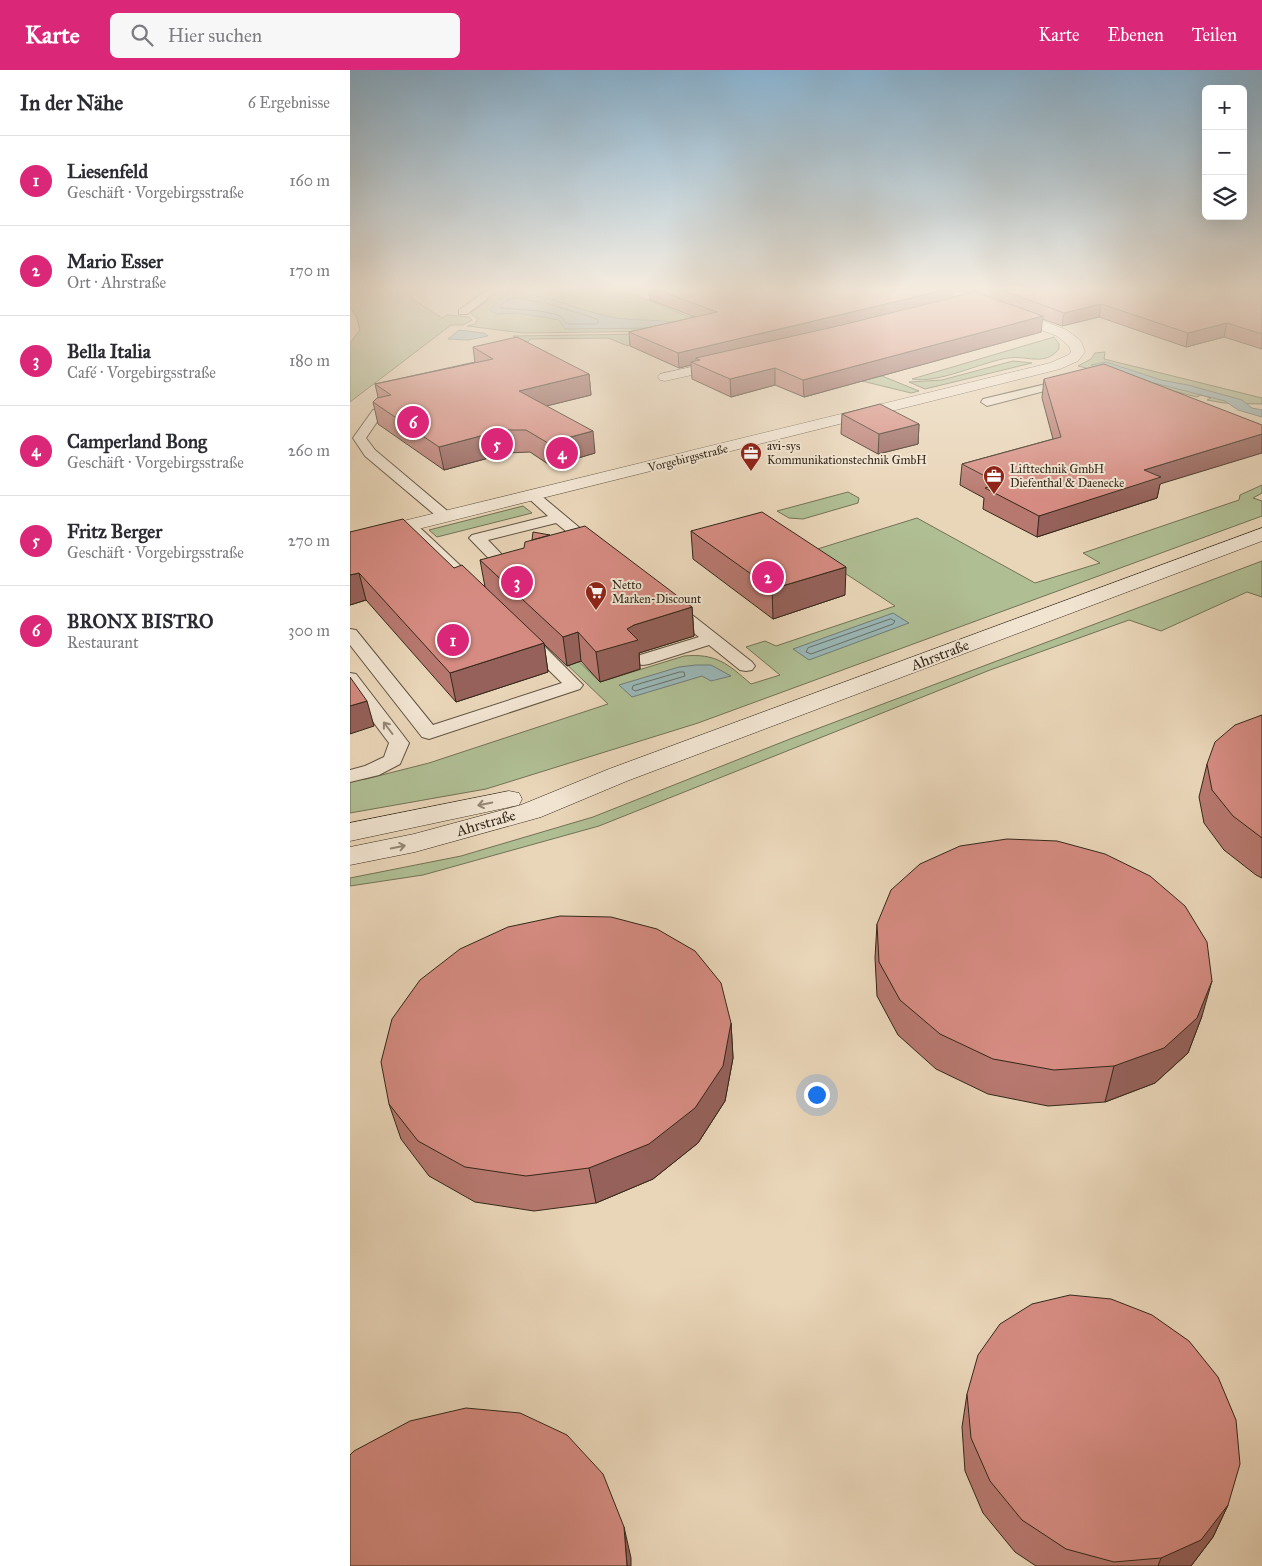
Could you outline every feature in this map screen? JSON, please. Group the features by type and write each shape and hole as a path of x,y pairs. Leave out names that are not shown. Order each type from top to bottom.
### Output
{"street":[{"path":"665,377 738,360"},
{"name":"Vorgebirgsstraße","path":"353,536 410,526 533,496 1055,366 1069,360"},
{"name":"Ahrstraße","path":"350,856 415,843 531,811 618,775 1262,534"},
{"name":"Ahrstraße","path":"350,832 618,775"}],"lane":[{"path":"987,402 1079,379"},
{"path":"377,412 359,438 370,453 446,517"},
{"path":"533,496 607,558"},
{"path":"535,561 507,568 477,538 558,518"},
{"path":"410,526 490,602"},
{"path":"573,551 592,546"},
{"path":"659,598 746,666"},
{"path":"350,634 429,733 574,685 511,623"},
{"path":"644,660 711,639"},
{"path":"350,678 399,743 393,760 372,771 350,776"}],"green space":[{"path":"350,360 405,360 350,402"},
{"path":"775,360 882,376 919,391 911,393"},
{"path":"977,360 998,360 947,376 923,380 912,379"},
{"path":"1089,360 1107,360 1262,398 1262,404 1224,403 1207,400 1211,398 1201,395 1197,397 1078,366"},
{"path":"1013,361 1032,363 925,389 909,382 942,380"},
{"path":"1262,485 1262,493 1253,498 1262,501 1262,516 698,723 486,789 350,813 350,781 366,779 429,763 608,704 486,587 499,584 600,682 684,656 705,656 721,661 751,684 780,675 746,647 765,641 776,646 895,606 811,551 917,518 1035,583 1100,563 1083,553 1239,500 1240,495"},
{"path":"848,492 859,498 858,503 803,519 789,518 777,511"},
{"path":"523,506 532,513 437,537 429,530"},
{"path":"1262,561 1262,597 1247,592 1161,631 1129,620 990,670 599,826 423,875 350,886 350,878 461,856 593,817 790,739"}],"water":[{"path":"1106,362 1161,380 1188,385 1242,400 1252,408 1262,410 1262,417 1238,410 1225,401 1095,368 1091,365"},
{"path":"893,613 909,623 809,660 793,649"},
{"path":"711,665 731,676 711,681 702,676 632,697 619,685 679,667"}],"building":[{"path":"489,360 561,360 589,374 519,391 593,431 548,443 526,430 503,430 439,447 373,402 377,398 391,395 375,384"},
{"path":"700,360 879,360 803,380 775,368 730,379 691,362"},
{"path":"1104,364 1262,425 1262,434 1144,470 1161,477 1039,516 985,488 1000,484 962,464 1061,437 1044,379"},
{"path":"880,404 919,424 879,434 842,414"},
{"path":"762,512 846,567 772,589 691,531"},
{"path":"403,519 454,568 462,565 544,643 450,673 359,573 350,575 350,532"},
{"name":"Netto Marken-Discount","path":"585,526 692,607 634,625 627,629 638,640 596,652 578,632 563,637 480,560 524,548 525,542"},
{"path":"533,532 550,535 532,540"},
{"path":"350,677 367,701 350,706"},
{"path":"1262,715 1262,838 1233,816 1212,790 1207,764 1215,742 1235,725"},
{"path":"1007,839 1057,841 1105,854 1150,876 1185,906 1207,942 1212,981 1197,1018 1164,1048 1114,1066 1054,1070 993,1059 940,1034 900,1000 879,962 877,924 891,890 920,864 960,846"},
{"path":"560,916 611,917 657,929 695,951 721,983 731,1023 723,1066 695,1108 649,1144 589,1168 526,1176 465,1167 418,1141 389,1104 381,1062 392,1019 420,980 460,949 508,927"},
{"path":"1070,1295 1111,1299 1152,1315 1189,1341 1218,1377 1236,1420 1240,1464 1228,1505 1201,1540 1161,1558 1114,1562 1066,1549 1022,1520 990,1481 971,1438 967,1394 978,1355 1000,1324 1032,1304"},
{"path":"466,1408 520,1413 567,1435 603,1474 624,1527 627,1566 350,1566 350,1455 354,1451 410,1421"}],"place":[{"name":"BRONX BISTRO","path":"413,422"},
{"name":"Fritz Berger","path":"497,444"},
{"name":"Camperland Bong","path":"562,453"},
{"name":"avi-sys Kommunikationstechnik GmbH","path":"751,472"},
{"name":"Lifttechnik GmbH Diefenthal & Daenecke","path":"994,495"},
{"name":"Mario Esser","path":"768,577"},
{"name":"Bella Italia","path":"517,582"},
{"name":"Netto Marken-Discount","path":"596,611"},
{"name":"Liesenfeld","path":"453,640"}]}
